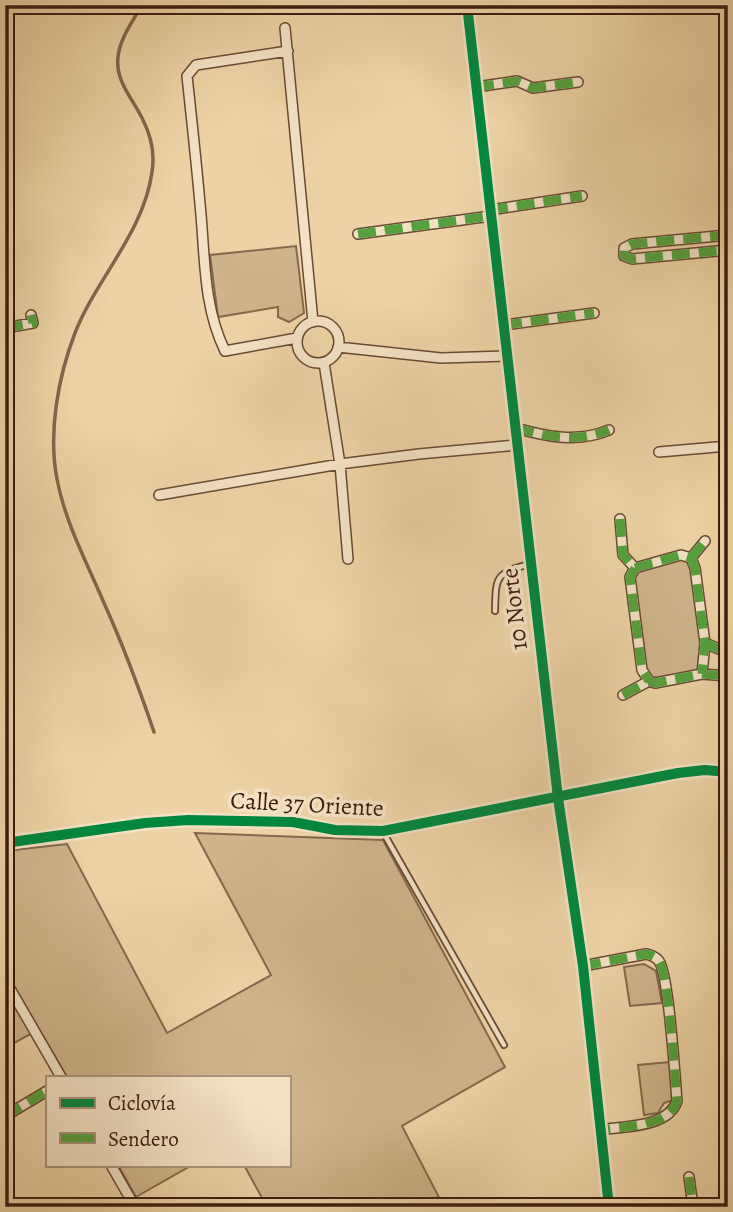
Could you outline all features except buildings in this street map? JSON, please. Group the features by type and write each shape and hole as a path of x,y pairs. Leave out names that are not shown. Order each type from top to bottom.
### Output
{"street":[{"name":"10 Norte","path":"467,5 530,564 558,798 583,966 609,1207"},
{"path":"285,28 313,322"},
{"path":"288,51 196,65 187,76 202,217 204,264 214,329 225,351 297,338"},
{"path":"476,88 517,81 533,88 578,82"},
{"path":"358,234 582,196"},
{"path":"728,235 628,245 624,248 624,256 632,259 728,250"},
{"path":"712,237 714,251"},
{"path":"682,239 684,254"},
{"path":"654,242 656,257"},
{"path":"504,325 594,313"},
{"path":"5,328 33,323 32,315"},
{"path":"313,322 329,325 338,339 334,355 324,362 317,363 303,358 299,352 297,338 303,327 313,322"},
{"path":"338,347 441,358 507,356"},
{"path":"324,362 340,464 348,559"},
{"path":"516,428 554,438 586,437 609,430"},
{"path":"159,495 340,464 517,445"},
{"path":"659,452 728,446"},
{"path":"620,519 623,555 635,568"},
{"path":"691,558 705,541"},
{"path":"691,558 681,555 635,568 630,577 642,670 649,681 655,683 702,674 728,676"},
{"path":"691,558 695,568 705,643 702,674"},
{"path":"705,643 728,653"},
{"path":"623,695 649,681"},
{"name":"Calle 37 Oriente","path":"5,843 145,823 188,820 293,822 335,830 383,831 678,773 705,770 728,772"},
{"path":"583,966 646,954 659,959 667,1000 677,1101 674,1110 661,1119 600,1130"},
{"path":"5,980 60,1076"},
{"path":"5,1116 46,1092"},
{"path":"112,1166 135,1207"},
{"path":"689,1177 693,1207"}],"lane":[{"path":"495,611 496,582 500,576 506,571 530,564"},
{"path":"383,831 504,1045"}],"shaded area":[{"path":"296,246 304,313 289,322 278,317 278,307 218,317 210,255"},
{"path":"691,558 705,643 702,674 655,683 644,676 630,577 644,564"},
{"path":"195,833 383,840 505,1067 402,1126 444,1207 267,1207 245,1166 290,1166 290,1076 66,1076 5,971 5,851 67,844 167,1033 271,975"},
{"path":"644,964 656,971 662,1003 630,1006 624,967"},
{"path":"5,980 36,1031 5,1048"},
{"path":"670,1062 673,1100 664,1103 658,1113 644,1115 638,1065"},
{"path":"119,1166 190,1166 136,1197"}],"waterway":[{"path":"142,5 121,43 118,66 122,83 148,132 153,152 152,172 140,215 75,333 59,386 54,424 54,461 65,511 137,683 154,732"}],"marked path":[{"path":"476,87 517,81 533,88 578,82"},
{"path":"490,210 582,196"},
{"path":"358,234 491,216"},
{"path":"728,235 632,244 624,248 624,256 632,259 728,250"},
{"path":"504,325 594,313"},
{"path":"5,328 33,323 31,315"},
{"path":"516,428 562,437 586,436 609,430"},
{"path":"620,519 623,555 635,568 630,577 642,670 649,681"},
{"path":"691,558 705,541"},
{"path":"635,568 681,555 691,558"},
{"path":"691,558 695,568 705,643 702,674"},
{"path":"705,643 728,653"},
{"path":"649,681 655,683 702,674 728,676"},
{"path":"623,695 649,681"},
{"path":"583,966 646,954 656,958 663,970 671,1028 677,1101 672,1110 655,1121 600,1130"},
{"path":"5,1116 46,1092"},
{"path":"689,1177 693,1207"}],"cycle path":[{"path":"467,5 558,798 583,966 609,1207"},
{"path":"5,843 145,823 188,820 293,822 335,830 383,831 678,773 705,770 728,772"}]}
